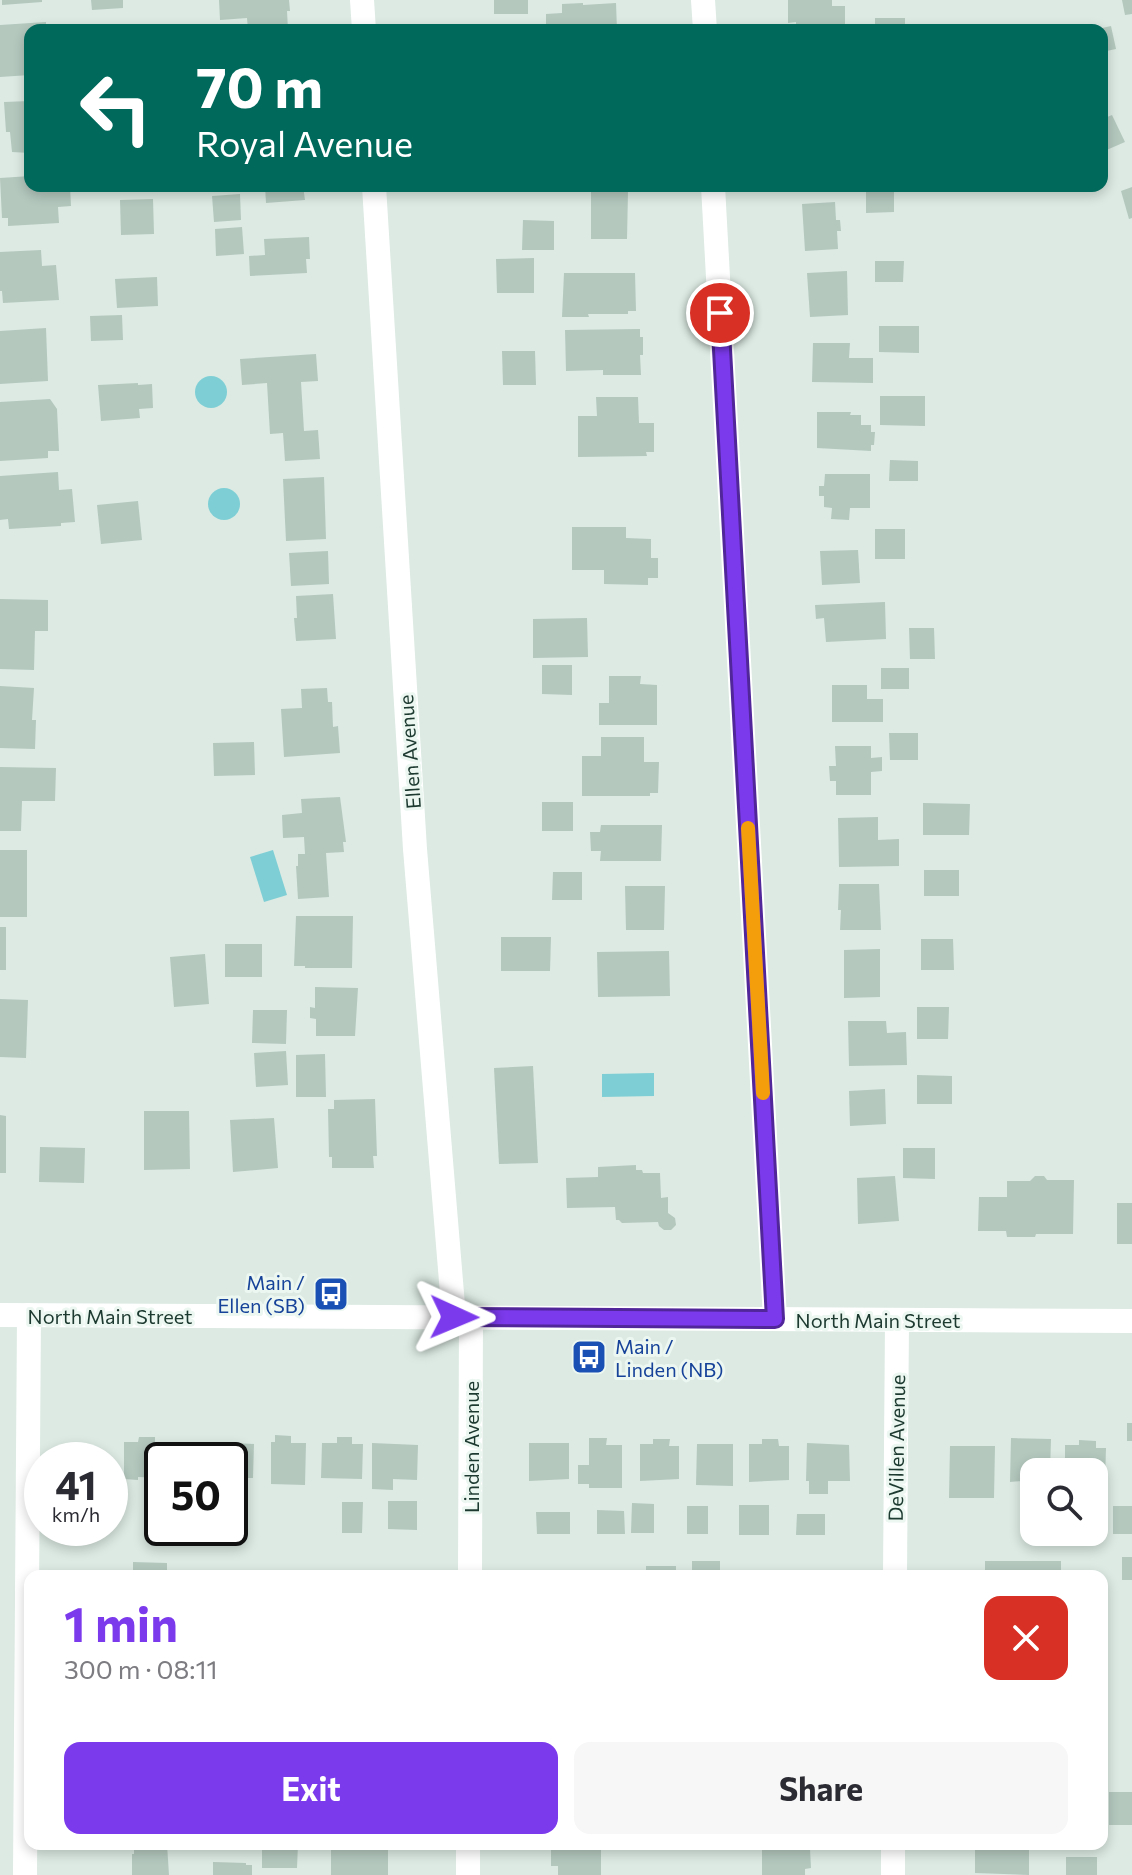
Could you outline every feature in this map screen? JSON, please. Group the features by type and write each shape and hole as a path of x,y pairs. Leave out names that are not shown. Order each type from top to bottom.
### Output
{"street":[{"path":"362,0 364,24"},
{"path":"703,0 705,24"},
{"name":"Ellen Avenue","path":"374,192 415,849 463,1318"},
{"path":"713,192 775,1319"},
{"name":"North Main Street","path":"0,1315 1132,1321"},
{"path":"27,1570 29,1315"},
{"name":"Linden Avenue","path":"463,1318 470,1570"},
{"name":"DeVillen Avenue","path":"895,1570 897,1320"},
{"path":"25,1850 25,1875"},
{"path":"468,1850 468,1875"},
{"path":"893,1850 893,1875"}],"water":[{"path":"211,376 222,381 227,392 222,403 211,408 200,403 195,392 200,381"},
{"path":"224,488 235,493 240,504 235,515 224,520 213,515 208,504 213,493"},
{"path":"273,850 287,895 264,902 250,857"},
{"path":"654,1073 654,1096 602,1097 602,1074"}],"building":[{"path":"2,0 42,0 42,2 2,5"},
{"path":"91,0 123,0 123,8 92,10"},
{"path":"219,0 289,0 288,24 248,24 247,18 220,20"},
{"path":"494,0 528,0 528,14 494,14"},
{"path":"788,0 832,0 832,6 845,6 845,24 788,23"},
{"path":"1122,0 1132,0 1132,14 1125,15"},
{"path":"616,3 617,24 546,24 546,14 562,13 562,4"},
{"path":"875,18 905,18 905,24 875,24"},
{"path":"46,22 24,24 24,75 0,77 0,25"},
{"path":"1111,26 1116,49 1108,51 1108,27"},
{"path":"24,101 24,153 12,152 10,132 6,132 4,102"},
{"path":"1112,115 1125,142 1108,149 1108,117"},
{"path":"24,176 24,192 70,192 71,206 58,207 59,223 8,226 8,218 2,218 0,178"},
{"path":"1132,187 1132,218 1129,219 1121,191"},
{"path":"265,192 304,192 305,200 266,203"},
{"path":"591,192 628,192 627,239 591,239"},
{"path":"866,192 894,192 894,212 866,213"},
{"path":"240,194 241,220 214,222 212,196"},
{"path":"153,199 154,234 121,235 120,200"},
{"path":"835,202 836,220 840,220 841,231 837,231 838,249 805,251 802,204"},
{"path":"523,220 554,221 554,250 522,250"},
{"path":"242,227 244,254 216,256 215,229"},
{"path":"309,237 307,273 250,276 249,256 265,255 264,239"},
{"path":"41,250 42,266 56,265 59,300 3,303 0,252"},
{"path":"534,258 534,293 497,293 496,259"},
{"path":"875,261 904,261 903,282 875,282"},
{"path":"847,271 848,315 810,317 807,273"},
{"path":"564,273 635,273 636,311 562,317"},
{"path":"157,277 158,306 117,308 115,279"},
{"path":"122,315 123,340 91,341 90,316"},
{"path":"879,326 919,326 919,353 879,352"},
{"path":"46,328 48,381 0,384 0,331"},
{"path":"640,329 640,337 643,337 641,375 603,375 603,370 566,371 565,330"},
{"path":"813,343 850,343 849,358 873,358 873,383 812,382"},
{"path":"502,351 535,351 536,385 503,385"},
{"path":"316,354 318,381 301,382 304,431 318,430 320,459 285,461 283,433 270,434 267,383 242,385 240,359"},
{"path":"152,384 153,408 139,409 140,418 101,421 98,385"},
{"path":"880,396 925,396 925,426 880,425"},
{"path":"596,397 638,397 639,423 654,423 654,452 646,452 647,456 578,457 578,416 597,416"},
{"path":"50,399 57,409 59,451 48,451 48,458 0,461 0,402"},
{"path":"817,412 861,415 861,425 871,425 871,432 875,432 871,451 817,448"},
{"path":"890,460 918,461 918,481 889,481"},
{"path":"58,472 59,490 72,489 75,522 61,523 61,526 9,529 8,519 0,520 0,476"},
{"path":"825,474 870,474 870,508 850,508 849,520 831,519 832,508 824,507 824,496 819,496 819,486 824,486"},
{"path":"324,477 326,539 286,541 283,479"},
{"path":"138,501 142,540 101,544 97,505"},
{"path":"572,527 626,527 626,538 651,539 651,558 658,558 658,578 648,578 648,585 604,584 604,570 572,570"},
{"path":"875,529 905,529 905,559 875,559"},
{"path":"858,550 860,583 822,585 820,551"},
{"path":"328,551 329,584 291,586 289,553"},
{"path":"333,594 336,639 296,641 296,596"},
{"path":"0,599 48,600 48,631 35,631 34,670 0,669"},
{"path":"885,602 886,639 826,642 824,618 816,619 815,605"},
{"path":"587,618 588,657 533,658 533,619"},
{"path":"909,628 934,628 935,659 910,659"},
{"path":"542,665 572,665 572,695 542,694"},
{"path":"881,668 909,668 909,689 881,689"},
{"path":"609,676 641,676 640,684 657,685 657,725 599,725 599,703 609,703"},
{"path":"832,685 867,685 867,699 883,699 883,722 832,722"},
{"path":"0,686 34,688 32,720 36,720 35,749 0,748"},
{"path":"327,688 328,702 332,702 333,727 338,726 340,753 284,757 281,709 302,708 301,689"},
{"path":"889,733 918,733 918,760 890,760"},
{"path":"601,737 644,737 644,762 659,762 658,793 650,793 650,796 582,796 582,756 601,756"},
{"path":"254,742 255,775 214,776 213,743"},
{"path":"835,746 871,746 871,758 882,757 882,771 871,772 871,795 836,795 836,781 830,781 829,766 836,766"},
{"path":"0,767 56,768 55,801 22,801 21,831 0,831"},
{"path":"340,797 346,842 343,842 344,852 326,853 329,897 298,899 296,866 298,854 305,854 304,837 283,838 282,815 302,813 301,799"},
{"path":"542,802 573,802 573,831 542,831"},
{"path":"923,803 970,804 969,835 923,835"},
{"path":"878,817 878,840 899,839 899,866 839,867 838,818"},
{"path":"601,825 662,825 661,861 600,861 601,851 591,851 590,832 600,832"},
{"path":"0,850 27,850 27,917 0,917"},
{"path":"924,870 959,870 959,896 924,896"},
{"path":"553,872 582,872 582,900 552,900"},
{"path":"839,884 879,884 881,930 840,930"},
{"path":"625,886 665,886 664,930 626,930"},
{"path":"296,916 353,916 352,968 294,966"},
{"path":"0,927 6,927 6,970 0,970"},
{"path":"501,937 551,937 550,971 501,971"},
{"path":"921,939 953,939 954,970 921,970"},
{"path":"225,944 262,944 262,977 225,977"},
{"path":"880,949 880,997 844,998 844,950"},
{"path":"669,951 670,996 598,997 597,952"},
{"path":"205,954 209,1004 174,1007 170,957"},
{"path":"315,987 358,988 355,1036 316,1036 316,1019 310,1018 310,1007 315,1008"},
{"path":"0,999 28,1000 26,1058 0,1057"},
{"path":"917,1007 949,1007 948,1039 917,1039"},
{"path":"253,1010 287,1010 286,1044 252,1043"},
{"path":"848,1021 886,1021 887,1033 906,1032 907,1065 849,1066"},
{"path":"286,1051 288,1085 256,1087 254,1053"},
{"path":"325,1054 326,1097 296,1097 296,1055"},
{"path":"533,1066 538,1163 499,1164 494,1068"},
{"path":"917,1075 952,1076 952,1104 917,1104"},
{"path":"885,1089 886,1124 850,1126 849,1091"},
{"path":"375,1099 377,1156 373,1156 374,1168 332,1168 328,1109 334,1109 334,1100"},
{"path":"144,1111 189,1111 190,1169 144,1170"},
{"path":"0,1115 6,1116 6,1173 0,1173"},
{"path":"274,1118 278,1168 233,1172 230,1120"},
{"path":"40,1147 85,1148 84,1183 39,1182"},
{"path":"903,1148 935,1148 935,1179 903,1178"},
{"path":"636,1165 636,1170 643,1173 660,1173 661,1198 668,1197 668,1213 675,1218 676,1225 671,1230 664,1230 658,1222 622,1223 616,1220 615,1207 567,1208 566,1178 598,1177 598,1167"},
{"path":"895,1176 899,1221 858,1224 857,1178"},
{"path":"1035,1176 1044,1176 1047,1180 1074,1180 1073,1234 1007,1237 1006,1231 978,1231 979,1197 1007,1197 1007,1181 1030,1181"},
{"path":"1117,1203 1132,1203 1132,1244 1117,1244"},
{"path":"1127,1423 1132,1423 1132,1441 1127,1441"},
{"path":"275,1435 291,1436 291,1443 306,1443 305,1485 271,1484 271,1442 275,1442"},
{"path":"139,1437 155,1437 155,1442 144,1442 144,1477 128,1479 128,1442 138,1442"},
{"path":"337,1437 352,1437 352,1444 363,1444 362,1479 321,1478 322,1443 337,1443"},
{"path":"589,1438 607,1438 606,1445 622,1445 622,1488 589,1488 589,1484 578,1484 578,1465 589,1465"},
{"path":"1011,1438 1051,1439 1050,1458 1020,1458 1020,1481 1010,1482"},
{"path":"653,1439 670,1439 669,1446 679,1446 679,1479 640,1481 640,1444 653,1444"},
{"path":"762,1439 778,1439 779,1446 789,1446 789,1480 749,1482 749,1444 762,1444"},
{"path":"1079,1440 1096,1441 1096,1448 1106,1448 1106,1458 1065,1458 1065,1445 1079,1445"},
{"path":"372,1443 418,1445 417,1480 393,1479 393,1490 372,1489"},
{"path":"529,1443 569,1443 569,1479 529,1481"},
{"path":"807,1443 849,1445 850,1481 828,1481 828,1494 809,1494 809,1481 806,1481"},
{"path":"248,1444 254,1444 253,1478 248,1478"},
{"path":"697,1444 733,1444 733,1486 696,1485"},
{"path":"950,1446 995,1446 994,1498 949,1498"},
{"path":"388,1501 417,1501 417,1530 388,1529"},
{"path":"342,1502 363,1502 362,1533 342,1533"},
{"path":"632,1503 654,1504 654,1533 631,1533"},
{"path":"739,1505 769,1505 769,1535 739,1535"},
{"path":"687,1506 708,1506 708,1534 687,1534"},
{"path":"1113,1506 1132,1506 1132,1534 1113,1534"},
{"path":"597,1510 624,1511 625,1534 597,1534"},
{"path":"536,1512 570,1512 570,1534 537,1534"},
{"path":"797,1514 825,1514 825,1535 796,1535"},
{"path":"1122,1557 1132,1557 1132,1580 1122,1580"},
{"path":"692,1561 720,1561 720,1570 692,1570"},
{"path":"985,1561 1061,1561 1061,1570 985,1570"},
{"path":"133,1562 167,1563 167,1570 133,1570"},
{"path":"646,1566 676,1566 676,1570 646,1570"},
{"path":"1109,1792 1132,1792 1132,1825 1109,1825"},
{"path":"134,1850 167,1850 169,1875 132,1875"},
{"path":"262,1850 298,1850 297,1868 262,1868"},
{"path":"331,1850 388,1850 388,1875 331,1875"},
{"path":"551,1850 601,1850 601,1875 558,1875 558,1866 551,1866"},
{"path":"762,1850 810,1850 811,1868 805,1869 805,1875 762,1875"},
{"path":"975,1850 1029,1850 1029,1875 975,1873"},
{"path":"1066,1857 1097,1857 1097,1875 1066,1875"},
{"path":"213,1862 252,1865 252,1875 213,1875"}],"slow traffic":[{"path":"748,828 763,1093"}],"place":[{"name":"Main / Ellen (SB)","path":"331,1294"},
{"name":"Main / Linden (NB)","path":"589,1357"}],"route":[{"path":"454,1317 775,1319 720,313"}]}
